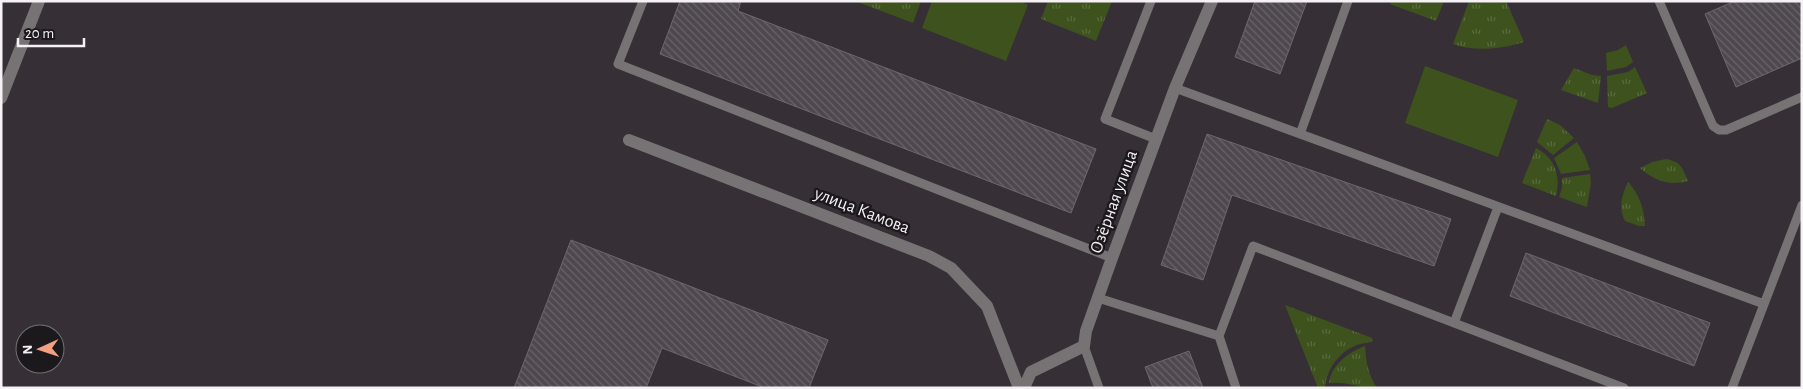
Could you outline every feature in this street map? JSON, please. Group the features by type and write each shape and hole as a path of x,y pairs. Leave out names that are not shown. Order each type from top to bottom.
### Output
{"street":[{"path":"1,98 39,1"},
{"name":"Озёрная улица","path":"1084,346 1086,331 1156,139 1175,88 1212,1"},
{"name":"улица Камова","path":"629,140 929,256 952,268 987,306 1018,388"},
{"path":"1024,388 1031,372 1084,346"}],"lane":[{"path":"642,1 618,64 1112,258"},
{"path":"1151,1 1105,119 1156,139"},
{"path":"1300,134 1348,1"},
{"path":"1659,1 1713,126 1719,130 1726,130 1802,97"},
{"path":"1175,88 1764,304"},
{"path":"1732,388 1802,205"},
{"path":"1454,323 1498,207"},
{"path":"1236,388 1219,336 1254,246 1624,388"},
{"path":"1098,298 1219,336"},
{"path":"1084,346 1099,388"}],"green space":[{"path":"855,1 921,1 913,23"},
{"path":"932,1 1020,1 1028,5 1006,61 922,28"},
{"path":"1048,1 1112,1 1096,41 1041,19"},
{"path":"1391,1 1444,1 1436,21 1390,4"},
{"path":"1469,1 1506,1 1524,42 1488,49 1453,44"},
{"path":"1626,45 1633,62 1626,67 1607,71 1606,53 1618,50"},
{"path":"1425,66 1518,100 1498,157 1405,123"},
{"path":"1635,67 1647,93 1612,108 1608,107 1607,76 1628,72"},
{"path":"1574,68 1592,75 1601,76 1598,103 1561,90"},
{"path":"1547,119 1560,125 1574,138 1553,155 1537,142"},
{"path":"1577,142 1590,170 1561,174 1554,158"},
{"path":"1536,148 1548,157 1555,168 1558,181 1556,196 1522,183"},
{"path":"1666,159 1680,166 1688,181 1668,183 1651,176 1640,168 1652,162"},
{"path":"1590,174 1591,183 1587,207 1559,197 1562,188 1562,178"},
{"path":"1628,182 1641,202 1645,226 1625,221 1623,216 1622,201"},
{"path":"1285,305 1372,338 1373,341 1357,345 1339,356 1331,367 1325,388 1318,388"},
{"path":"1365,346 1368,368 1377,388 1329,383 1330,376 1337,365 1353,352"}],"building":[{"path":"680,1 741,1 738,11 1096,149 1071,213 660,54"},
{"path":"1255,1 1307,1 1280,74 1235,57"},
{"path":"1735,1 1802,1 1802,58 1736,87 1705,14"},
{"path":"1207,134 1451,219 1434,266 1232,195 1203,280 1161,265"},
{"path":"571,240 828,340 809,388 765,388 662,348 646,388 514,388"},
{"path":"1526,253 1710,323 1694,366 1510,296"},
{"path":"1189,351 1203,388 1153,388 1145,367"}]}
